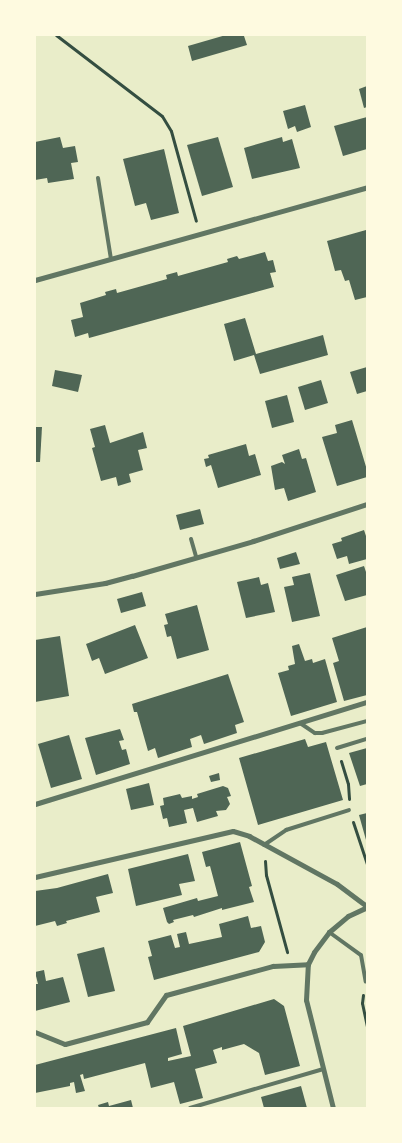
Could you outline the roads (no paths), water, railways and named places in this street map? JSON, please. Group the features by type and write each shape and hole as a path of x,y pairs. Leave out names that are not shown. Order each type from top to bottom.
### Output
{"street":[{"path":"35,280 367,187"},
{"path":"35,594 104,583 132,576 367,504"},
{"path":"35,804 367,702"},
{"path":"35,877 233,831 249,836 337,884 367,907 348,916 329,932 314,952 308,964 306,1000 333,1108"},
{"path":"35,1032 65,1044 74,1042 147,1022 166,994 273,966 308,964"}],"lane":[{"path":"98,178 112,259"},
{"path":"191,539 196,557"},
{"path":"300,723 315,733 322,733 367,720"},
{"path":"337,748 367,739"},
{"path":"264,845 286,830 349,810"},
{"path":"329,932 361,955 366,982"},
{"path":"190,1108 323,1069"}]}
